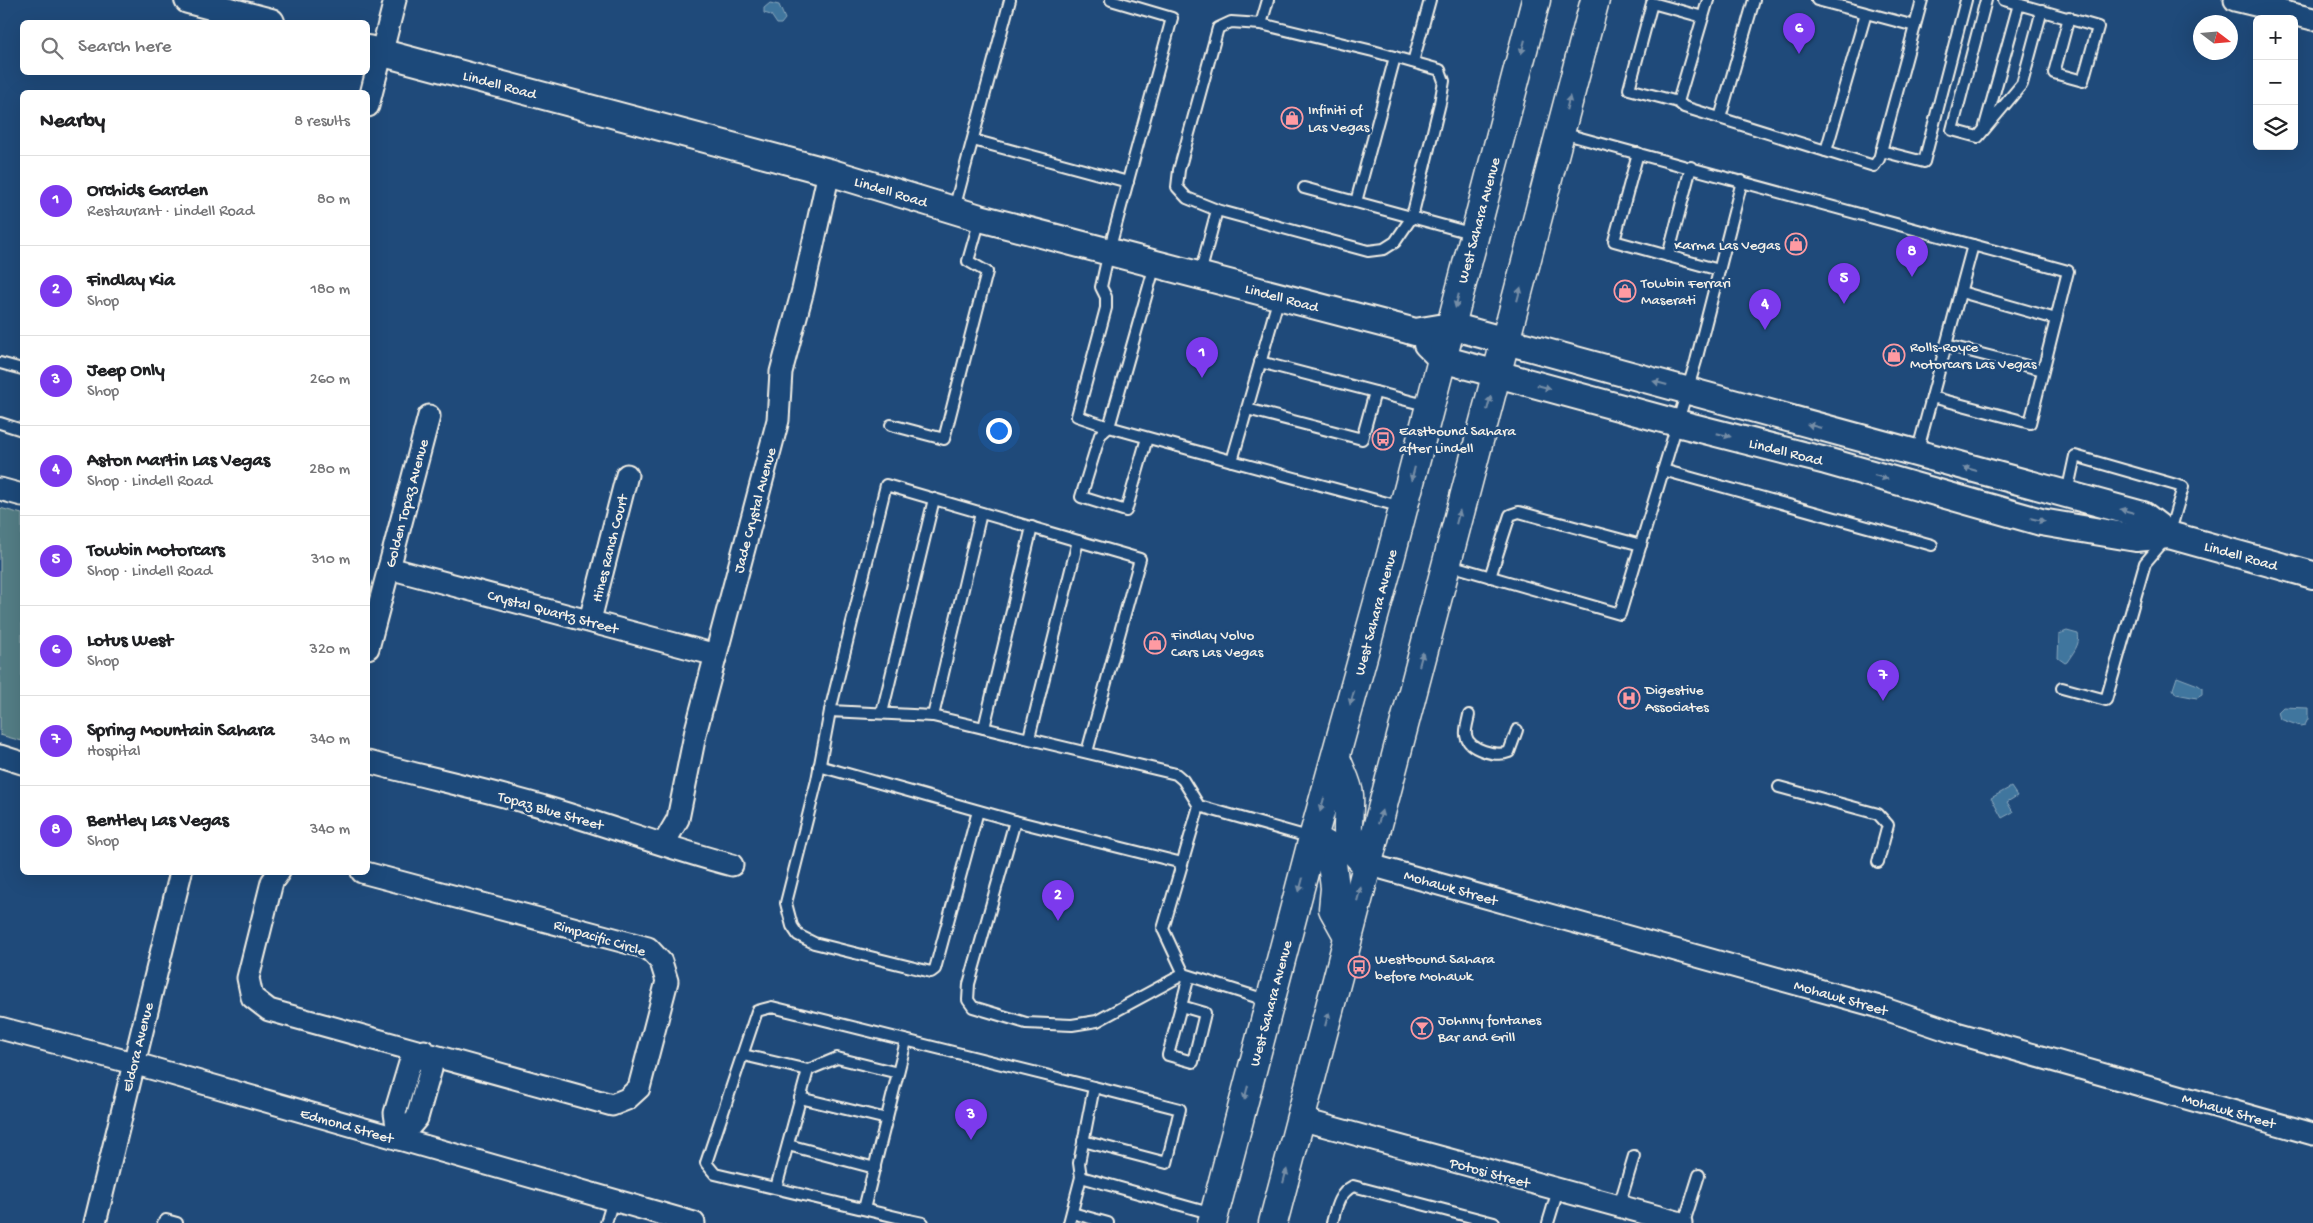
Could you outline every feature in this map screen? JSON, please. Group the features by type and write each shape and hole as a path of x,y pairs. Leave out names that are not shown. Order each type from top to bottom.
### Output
{"main road":[{"name":"West Sahara Avenue","path":"1213,1220 1313,838 1404,508 1536,0"},
{"path":"1273,1223 1595,0"},
{"path":"1336,758 1349,796 1348,838 1355,855 1367,864"},
{"path":"1313,838 1327,846 1332,863 1335,888 1333,909 1348,936"}],"street":[{"path":"188,0 263,20"},
{"path":"370,90 374,51 395,0"},
{"path":"2235,0 2313,19"},
{"name":"Lindell Road","path":"374,51 829,172 980,218 1415,332 1451,326 2143,515 2169,534 2313,575"},
{"name":"Jade Crystal Avenue","path":"664,843 678,819 696,730 778,420 781,372 803,290 829,172"},
{"name":"Lindell Road","path":"1415,332 1442,359 1801,455 2041,522 2136,538 2169,534"},
{"name":"Golden Topaz Avenue","path":"370,640 429,416"},
{"path":"1801,455 1824,446 1842,448 1908,465 1917,454"},
{"name":"Hines Ranch Court","path":"590,620 628,475"},
{"path":"0,489 20,494"},
{"name":"Crystal Quartz Street","path":"389,568 716,655"},
{"path":"0,756 20,762"},
{"name":"Topaz Blue Street","path":"370,763 550,808 664,843 690,854 732,865"},
{"name":"Mohawk Street","path":"1367,864 1876,1006 1953,1032 2313,1134"},
{"name":"Rimpacific Circle","path":"277,875 272,882 248,978 252,997 269,1010 424,1051 612,1105 627,1099 639,1088 667,981 661,962 648,948 370,874"},
{"name":"Eldora Avenue","path":"95,1223 132,1063 180,875"},
{"name":"Edmond Street","path":"0,1028 132,1063 694,1223"},
{"path":"399,1139 417,1118 431,1070 424,1051"},
{"name":"Potosi Street","path":"1300,1119 1682,1223"}],"lane":[{"path":"954,210 1010,0"},
{"path":"1111,0 1172,18 1109,252 1102,287 1106,297 1106,308 1077,416 1147,438 1404,508"},
{"path":"1261,24 1268,0"},
{"path":"1413,62 1430,0"},
{"path":"1678,102 1708,0"},
{"path":"1720,118 1754,0"},
{"path":"1817,0 1915,26"},
{"path":"1703,17 1652,3 1629,88 1678,102 1684,107 1874,166 1882,151 1922,0"},
{"path":"1882,151 1924,162 1966,0"},
{"path":"1986,0 1952,130 1978,137 2022,84 2042,10"},
{"path":"2004,0 2069,17 2098,27 2084,81 2054,73 2069,17"},
{"path":"1983,130 2019,4"},
{"path":"1826,151 1866,13"},
{"path":"1231,22 1261,24 1440,70 1444,81 1412,217 1395,242 1384,250 1368,250 1217,210 1186,198 1177,187 1179,170 1218,28 1231,22"},
{"path":"1356,202 1395,57"},
{"path":"1561,132 2068,271 2030,423 1932,397"},
{"path":"973,140 1128,182"},
{"path":"1638,153 1614,242 1719,270"},
{"path":"1668,256 1690,167"},
{"path":"1446,564 1620,614 1687,391 1742,181"},
{"path":"1304,188 1474,234"},
{"path":"1200,276 1217,210"},
{"path":"891,425 944,439 988,272 968,261 980,218"},
{"path":"1917,454 1974,245"},
{"path":"1147,438 1126,511 1081,497 1100,435 1109,427 1155,264"},
{"path":"1960,292 2056,319"},
{"path":"1232,461 1279,296"},
{"path":"1946,345 2043,370"},
{"path":"1260,362 1430,406"},
{"path":"0,363 20,368"},
{"path":"1247,409 1362,439 1375,392"},
{"path":"0,423 20,429"},
{"path":"2062,688 2106,700 2145,563 2169,534 2183,487 2076,456 2067,495"},
{"path":"1663,470 1932,545"},
{"path":"978,811 935,969 931,972 814,942 798,935 792,926 786,903 819,766 830,711 886,485 1140,559 1087,752"},
{"path":"882,713 934,499"},
{"path":"933,716 980,512"},
{"path":"1490,577 1510,516 1519,512 1641,546"},
{"path":"984,728 1032,527"},
{"path":"1029,738 1078,541"},
{"path":"830,711 933,716 1176,774 1183,780 1199,806 1313,838"},
{"path":"1469,715 1466,736 1472,746 1489,752 1502,755 1509,752 1517,730"},
{"path":"819,766 1015,821 1182,863"},
{"path":"1779,787 1878,814 1888,825 1878,862"},
{"path":"1181,1006 1206,1013 1193,1062 1168,1055 1187,975 1163,929 1199,806"},
{"path":"1015,821 968,984 968,1000 973,1007 1026,1023 1072,1025 1097,1021 1187,975 1270,1002"},
{"path":"923,1223 715,1174 706,1163 757,1011 772,1007 1180,1109 1166,1163 1083,1141"},
{"path":"864,1209 906,1042"},
{"path":"743,1055 808,1070 837,1058 898,1073"},
{"path":"776,1188 808,1070"},
{"path":"1094,1087 1079,1163 1081,1177 1070,1218 1108,1223"},
{"path":"800,1098 886,1119"},
{"path":"788,1145 875,1168"},
{"path":"1619,1206 1634,1156"},
{"path":"1682,1223 1699,1175"},
{"path":"1081,1177 1213,1220"},
{"path":"1332,1223 1338,1201 1344,1191 1353,1186 1494,1223"},
{"path":"1548,1223 1558,1190"},
{"path":"606,1223 613,1200"},
{"path":"163,1223 166,1220 177,1223"}],"green space":[{"path":"0,508 20,513 20,740 0,735"}],"water":[{"path":"770,3 779,5 785,19 781,24 777,24 771,15 764,13 764,8"},
{"path":"2067,631 2078,634 2079,638 2076,649 2065,663 2058,658 2059,634"},
{"path":"2177,677 2198,685 2202,688 2202,695 2197,698 2176,694 2173,689"},
{"path":"2283,707 2308,708 2308,719 2305,725 2300,726 2280,719 2278,712"},
{"path":"2011,787 2017,796 2007,802 2013,812 2002,818 1991,798"}],"place":[{"name":"Lotus West","path":"1799,54"},
{"name":"Infiniti of Las Vegas","path":"1292,118"},
{"name":"Karma Las Vegas","path":"1796,244"},
{"name":"Bentley Las Vegas","path":"1912,277"},
{"name":"Towbin Ferrari Maserati","path":"1625,291"},
{"name":"Towbin Motorcars","path":"1844,304"},
{"name":"Aston Martin Las Vegas","path":"1765,330"},
{"name":"Rolls-Royce Motorcars Las Vegas","path":"1894,355"},
{"name":"Orchids Garden","path":"1202,378"},
{"name":"Eastbound Sahara after Lindell","path":"1383,439"},
{"name":"Findlay Volvo Cars Las Vegas","path":"1155,643"},
{"name":"Digestive Associates","path":"1629,698"},
{"name":"Spring Mountain Sahara","path":"1883,701"},
{"name":"Findlay Kia","path":"1058,921"},
{"name":"Westbound Sahara before Mohawk","path":"1359,967"},
{"name":"Johnny fontanes Bar and Grill","path":"1422,1028"},
{"name":"Jeep Only","path":"971,1140"}]}
